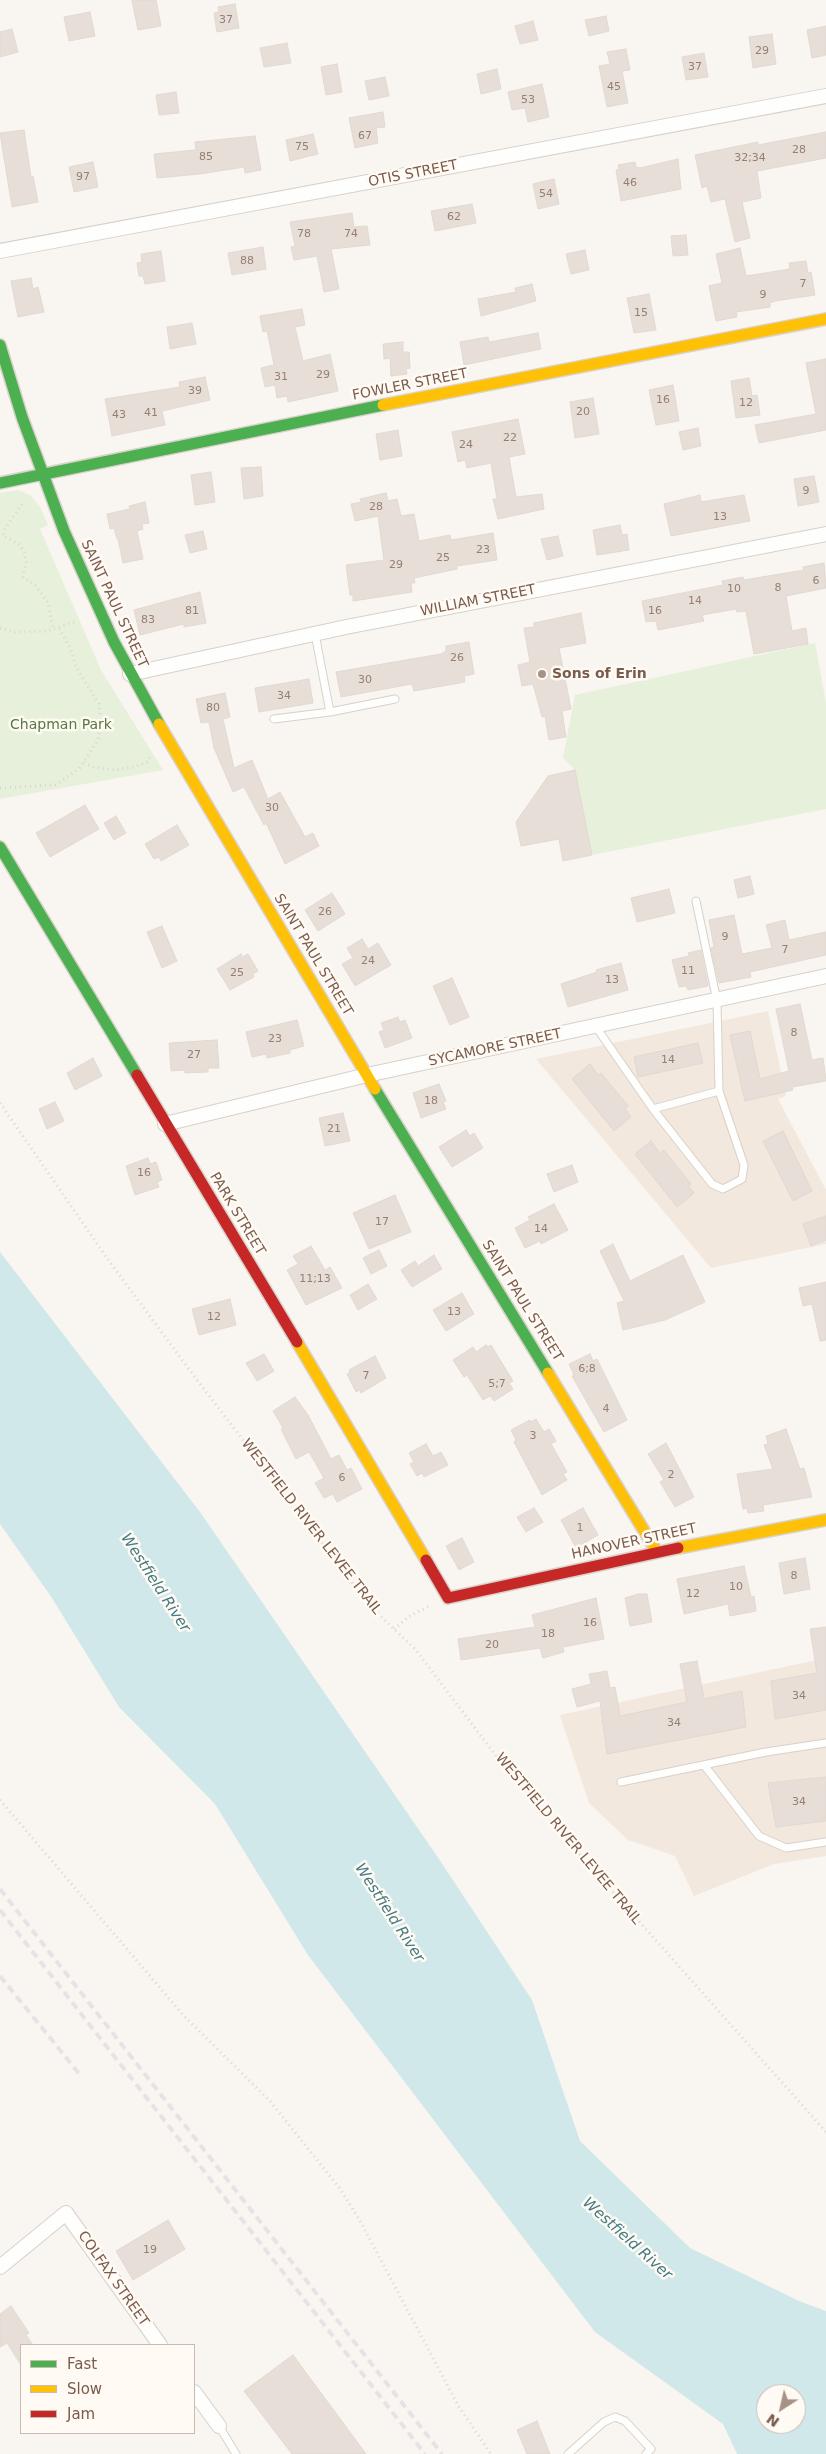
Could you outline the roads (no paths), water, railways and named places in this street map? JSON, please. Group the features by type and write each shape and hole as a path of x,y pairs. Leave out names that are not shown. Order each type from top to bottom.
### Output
{"street":[{"name":"OTIS STREET","path":"0,251 826,96"},
{"name":"FOWLER STREET","path":"0,483 283,424 826,319"},
{"name":"SAINT PAUL STREET","path":"0,345 43,475 89,589 130,674 367,1075 657,1552"},
{"name":"WILLIAM STREET","path":"130,674 315,634 826,534"},
{"name":"PARK STREET","path":"0,847 165,1124 386,1488 448,1598"},
{"name":"SYCAMORE STREET","path":"165,1124 367,1075 826,976"},
{"name":"HANOVER STREET","path":"448,1598 657,1552 826,1520"},
{"name":"COLFAX STREET","path":"0,2267 66,2214 159,2344"},
{"path":"195,2393 219,2426"}],"lane":[{"path":"315,634 330,712"},
{"path":"274,719 330,712 395,699"},
{"path":"596,1027 653,1109 712,1184 723,1189 742,1178 744,1165 718,1091 717,1001 696,901"},
{"path":"653,1109 718,1091"},
{"path":"621,1782 826,1743"},
{"path":"704,1765 758,1836 786,1848 826,1842"},
{"path":"568,2454 604,2422 615,2417 625,2421 650,2452"},
{"path":"219,2426 236,2454"}],"water":[{"name":"Westfield River","path":"0,1252 200,1512 439,1859 532,2000 580,2141 690,2248 799,2301 826,2311 826,2454 737,2454 723,2424 595,2332 308,1955 215,1804 119,1707 52,1598 0,1524"}],"railway":[{"path":"0,1889 442,2454"},
{"path":"0,1910 425,2454"},
{"path":"0,1976 81,2076"}],"place":[{"name":"Sons of Erin","path":"542,674"}],"park label":[{"name":"Chapman Park","path":"61,725"}]}
